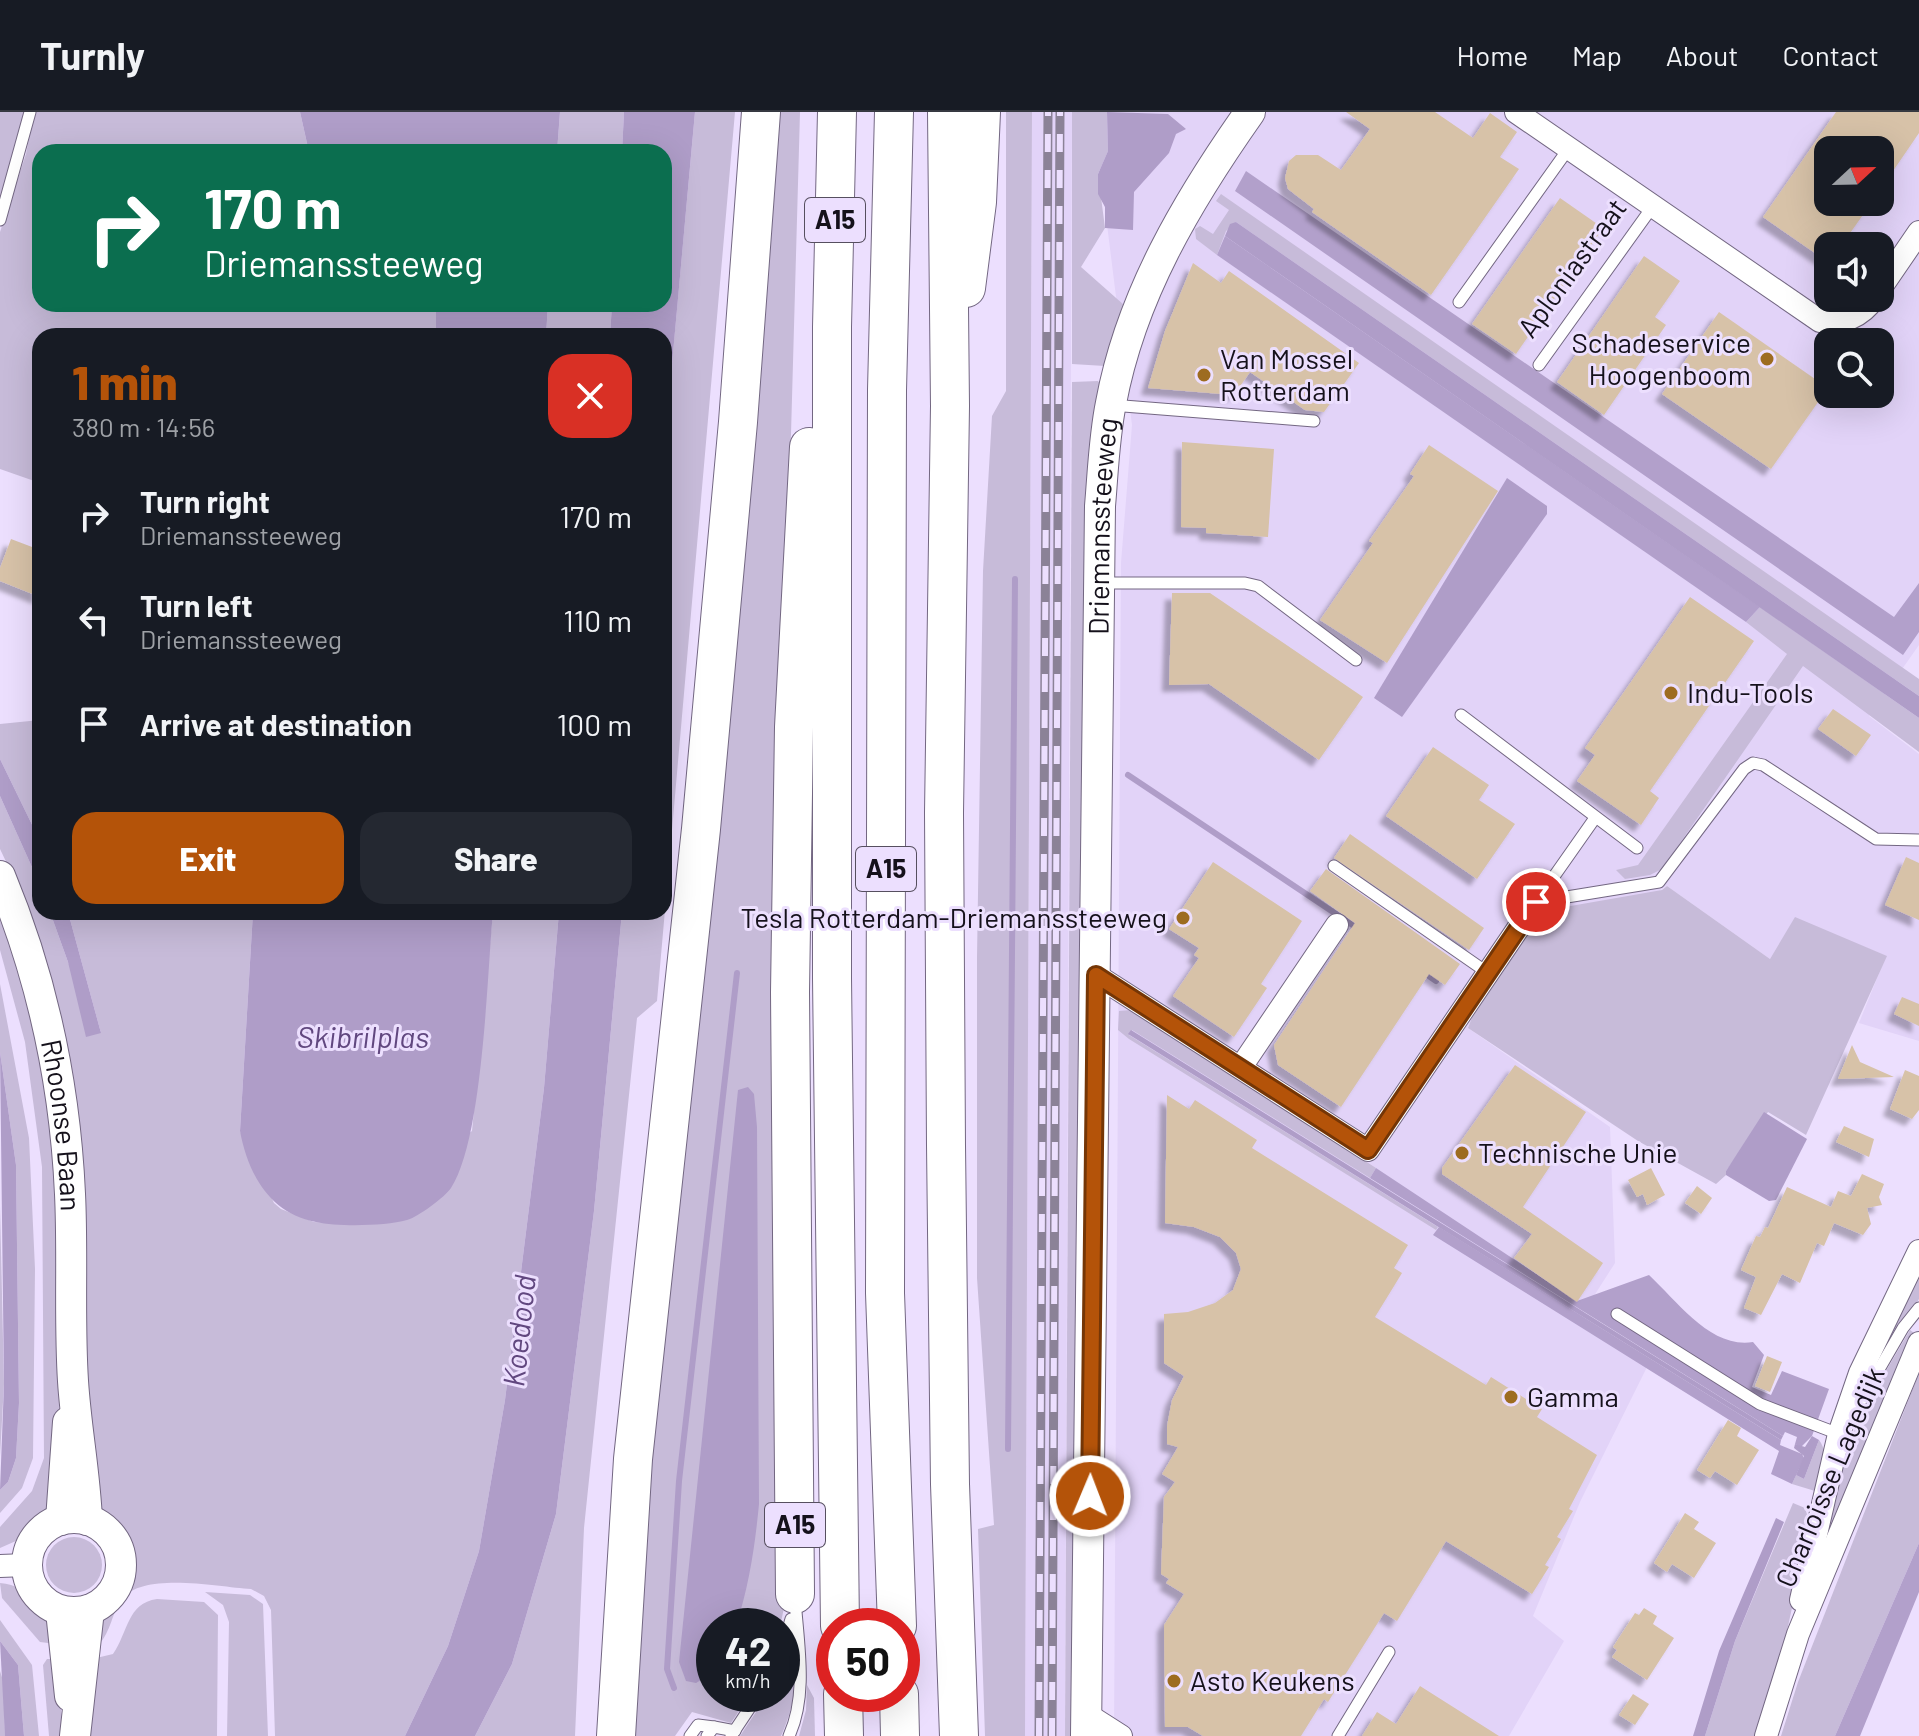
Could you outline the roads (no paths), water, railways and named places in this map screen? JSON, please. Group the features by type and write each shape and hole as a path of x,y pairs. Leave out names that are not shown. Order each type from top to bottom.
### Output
{"highway":[{"path":"616,1736 633,1459 704,797 761,112"},
{"name":"A15","path":"837,112 832,327 832,994 840,1608"},
{"name":"A15","path":"894,112 887,390 885,1293 896,1608"},
{"name":"A15","path":"947,112 950,406 944,813 946,1145 950,1484 959,1736"},
{"name":"A15","path":"950,406 977,202 981,112"},
{"name":"A15","path":"795,1594 790,992 794,727 813,382 832,327"},
{"path":"843,1712 844,1736"},
{"path":"899,1712 900,1736"}],"main road":[{"name":"Driemanssteeweg","path":"1086,1725 1100,506 1110,405 1133,322 1158,262 1203,177 1250,112"},
{"name":"Rhoonse Baan","path":"0,876 32,966 58,1073 70,1195 73,1383 62,1463 74,1520"},
{"path":"74,1520 111,1536 121,1564 112,1592 75,1610 36,1594 13,1566 36,1537 74,1520"},
{"path":"75,1610 63,1654 75,1736"}],"street":[{"name":"Aploniastraat","path":"1516,112 1820,321 1833,323 1862,312"},
{"path":"1894,269 1919,232"},
{"path":"1096,975 1368,1150 1536,902"},
{"path":"1241,1067 1337,925"},
{"name":"Charloisse Lagedijk","path":"1798,1634 1802,1592 1839,1434 1860,1373 1919,1251"},
{"name":"Charloisse Lagedijk","path":"1766,1736 1798,1634 1919,1343"},
{"name":"Driemanssteeweg","path":"1086,1725 1121,1736"}],"lane":[{"path":"0,220 30,112"},
{"path":"1459,302 1569,148"},
{"name":"Aploniastraat","path":"1539,365 1653,206"},
{"path":"1110,405 1314,421"},
{"path":"1101,583 1245,583 1258,586 1356,660"},
{"path":"1461,715 1637,848"},
{"path":"1536,902 1659,882 1744,769 1753,763 1763,765 1876,839 1919,840"},
{"path":"1536,902 1595,818"},
{"path":"1334,866 1488,973"},
{"name":"Charloisse Lagedijk","path":"1617,1314 1760,1404 1839,1434 1869,1390 1903,1328 1919,1308"},
{"name":"A15","path":"793,1608 795,1594"},
{"name":"A15","path":"789,1736 797,1714 800,1690 795,1594"},
{"path":"1338,1736 1389,1652"},
{"path":"690,1736 698,1725 711,1732 733,1734 747,1712"}],"water":[{"path":"300,112 560,112 558,144 307,144"},
{"path":"624,112 695,112 672,364 672,328 610,328 612,312 672,312 672,144 622,144"},
{"path":"1107,112 1168,114 1186,129 1176,134 1169,153 1134,192 1133,230 1105,228 1105,207 1098,194 1098,174 1108,151"},
{"path":"1236,222 1919,696 1919,718 1225,236 1230,224"},
{"path":"436,312 548,312 546,328 436,328"},
{"path":"1507,478 1547,506 1547,514 1402,717 1374,698"},
{"path":"0,759 32,825 32,867 0,796"},
{"path":"53,920 70,920 101,1033 86,1037 68,962"},
{"name":"Skibrilplas","path":"253,920 492,920 482,1056 470,1133 462,1165 451,1188 437,1201 412,1218 398,1222 337,1225 300,1218 274,1201 255,1177 240,1131"},
{"name":"Koedood","path":"558,920 621,920 594,1211 556,1514 512,1664 475,1736 405,1736 448,1646 479,1551 505,1400 544,1088"},
{"path":"1131,1030 1783,1436 1781,1440 1128,1034"},
{"path":"0,1052 16,1165 19,1403 16,1458 8,1482 0,1490 4,1384"},
{"path":"748,1087 754,1094 757,1127 759,1504 751,1566 741,1608 696,1608 696,1683 686,1681 679,1662 738,1090"},
{"path":"1764,1112 1807,1139 1776,1200 1769,1201 1726,1175"},
{"path":"1812,1436 1819,1440 1804,1479 1796,1475 1804,1456 1794,1448 1795,1444 1805,1447"},
{"path":"1776,1518 1784,1522 1735,1641 1705,1736 1693,1736 1719,1651"},
{"path":"0,1641 18,1665 24,1736 5,1736"}],"waterway":[{"path":"1008,1449 1015,579"},
{"path":"1128,775 1357,928"},
{"path":"1423,972 1436,981"},
{"path":"674,1688 667,1669 679,1481 737,973"}],"railway":[{"path":"1039,1736 1048,112"},
{"path":"1052,1736 1060,112"}],"place":[{"name":"Schadeservice Hoogenboom","path":"1767,359"},
{"name":"Van Mossel Rotterdam","path":"1204,375"},
{"name":"Indu-Tools","path":"1671,693"},
{"name":"Tesla Rotterdam-Driemanssteeweg","path":"1183,918"},
{"name":"Technische Unie","path":"1462,1153"},
{"name":"Gamma","path":"1511,1397"},
{"name":"Asto Keukens","path":"1174,1681"}]}
